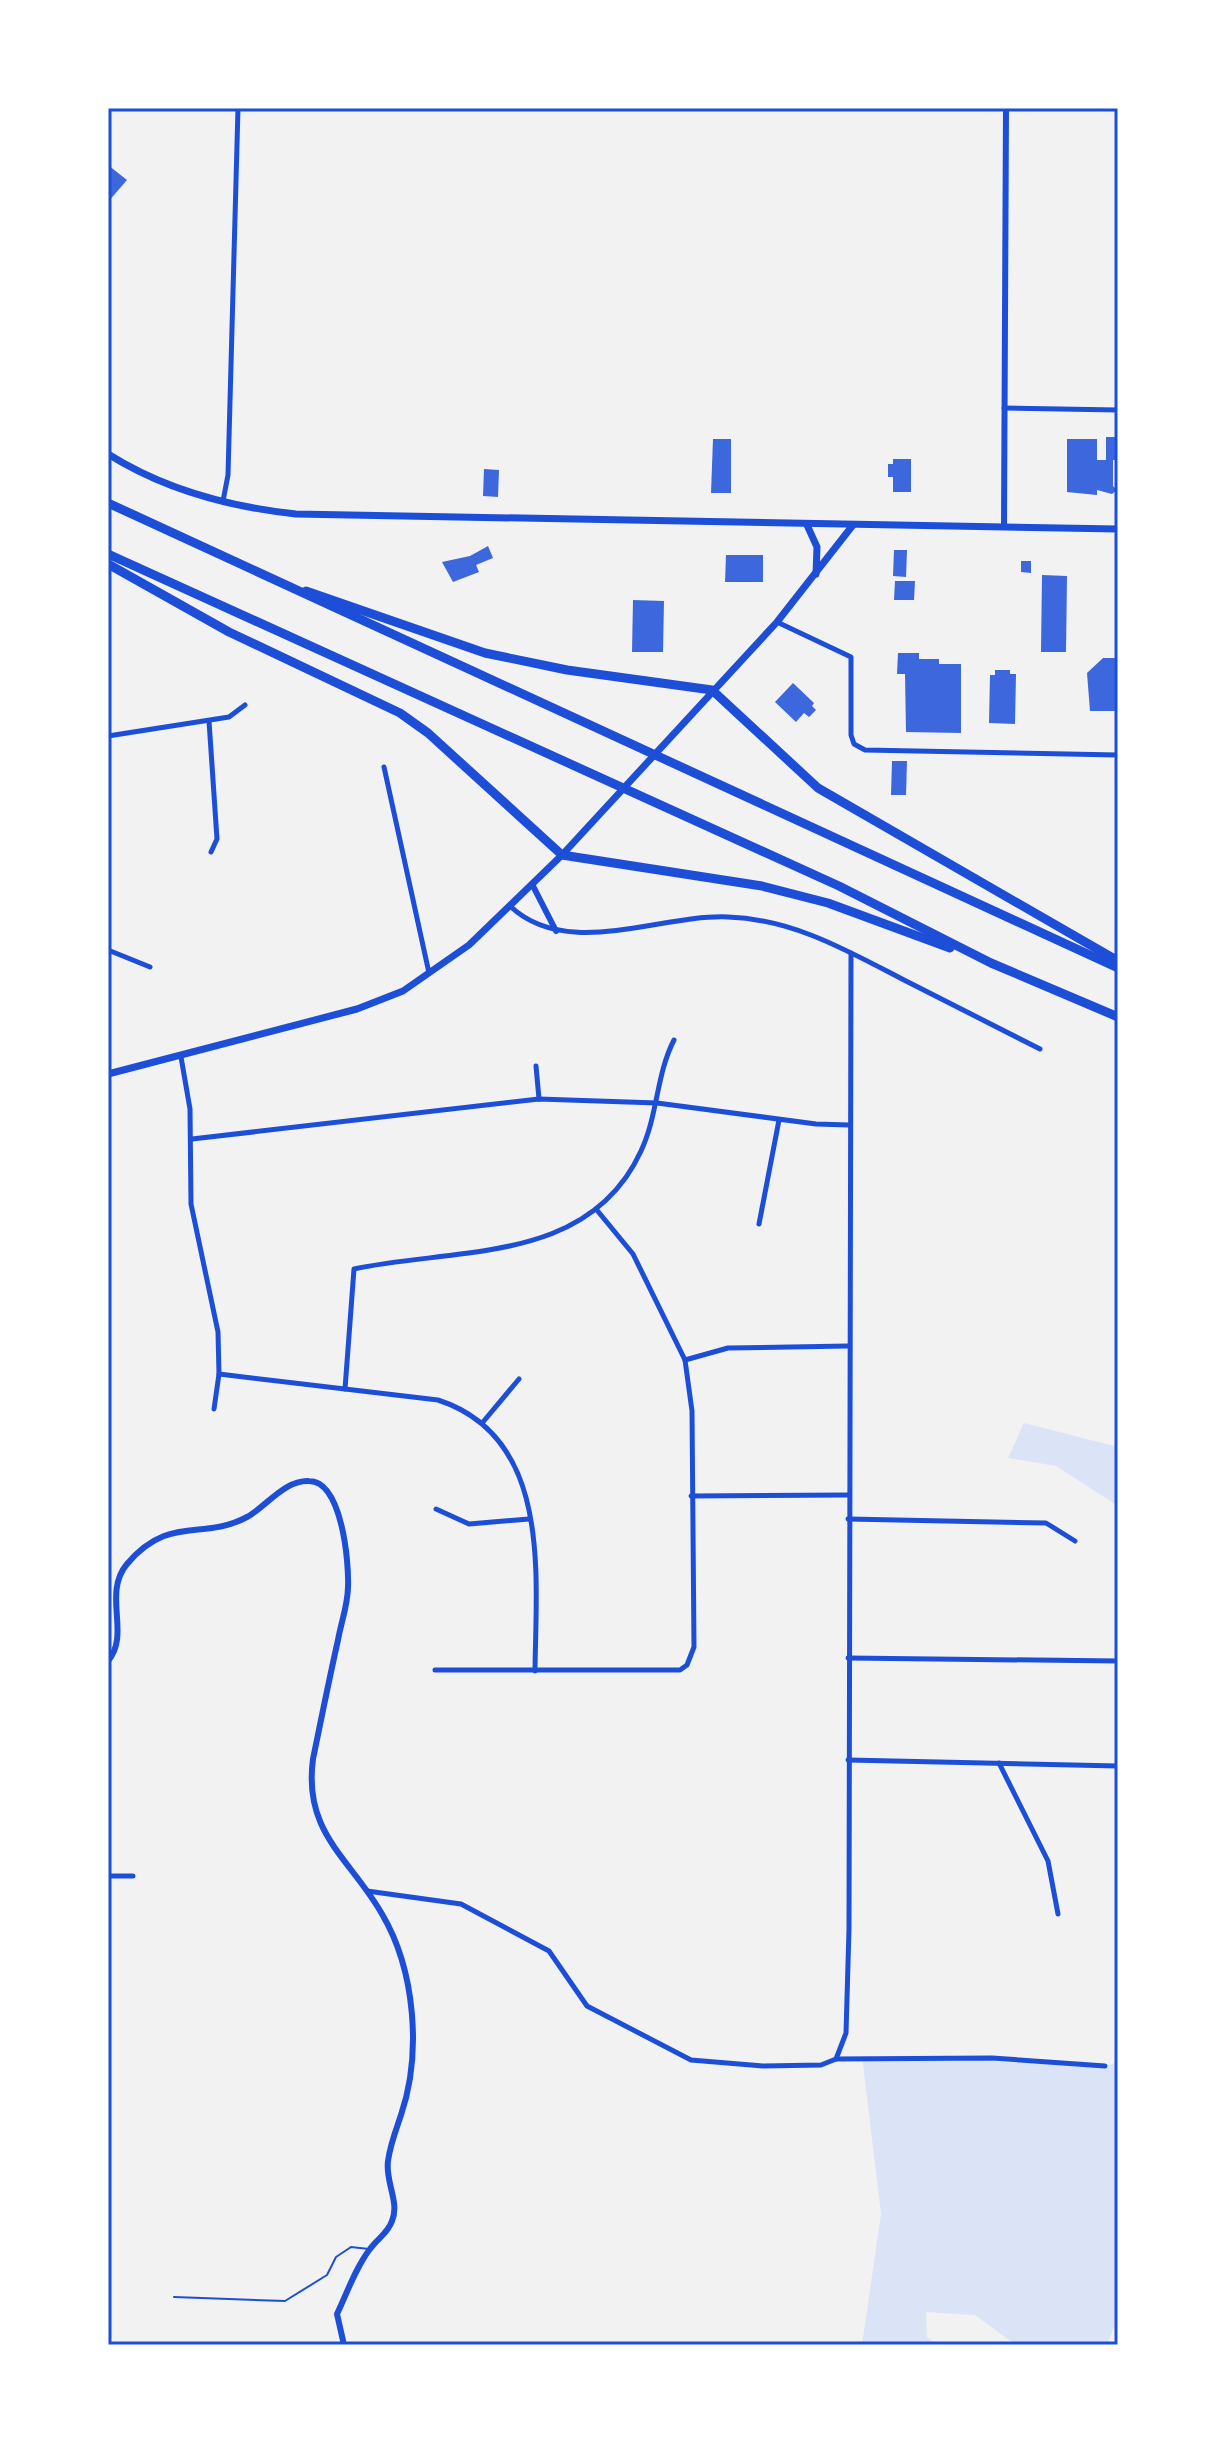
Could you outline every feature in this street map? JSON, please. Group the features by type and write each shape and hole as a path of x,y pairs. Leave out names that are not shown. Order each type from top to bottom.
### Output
{"highway":[{"path":"108,503 1118,968"},
{"path":"108,554 839,886 991,963"},
{"path":"108,564 229,632 400,713 428,733 562,855 762,886 828,903 991,963 1118,1017"},
{"path":"276,582 485,653 567,670 712,690 818,788 1118,961"}],"main road":[{"path":"108,454 162,483 257,510 311,514 807,525 1118,529"},
{"path":"807,525 817,547 816,574"},
{"path":"108,1074 357,1009 403,991 430,974 469,945 562,855 777,622 853,525"}],"street":[{"path":"223,502 228,475 238,108"},
{"path":"1004,527 1006,108"},
{"path":"1004,408 1118,410"},
{"path":"777,622 851,657 851,735 854,744 865,750 1118,755"},
{"path":"108,736 229,717 245,705"},
{"path":"209,721 217,839 211,852"},
{"path":"384,767 430,974"},
{"path":"532,884 556,931"},
{"path":"510,905 522,916 556,931 585,932 727,916 806,931 1040,1049"},
{"path":"108,950 150,967"},
{"path":"836,2059 846,2033 851,953"},
{"path":"345,1389 354,1269 537,1241 562,1231 596,1209 634,1165 647,1139 665,1057 674,1040"},
{"path":"181,1057 192,1139 191,1204 214,1300 219,1374 214,1409"},
{"path":"536,1066 539,1099"},
{"path":"192,1139 539,1099 657,1103 779,1120 849,1125"},
{"path":"759,1224 779,1120"},
{"path":"435,1670 680,1670 687,1665 694,1647 692,1411 685,1360 633,1254 596,1209"},
{"path":"685,1360 728,1348 848,1346"},
{"path":"219,1374 438,1400 483,1422 515,1461 529,1519 536,1575 535,1671"},
{"path":"483,1422 519,1379"},
{"path":"108,1661 116,1649 114,1592 119,1576 129,1562 153,1542 186,1528 235,1524 295,1484 309,1481 328,1489 335,1502 343,1537 348,1588 310,1782 320,1826 333,1850 366,1891 400,1951 412,2012 412,2046 400,2116 388,2160 394,2217 386,2233 370,2249 337,2314 339,2335 344,2345"},
{"path":"691,1496 848,1495"},
{"path":"436,1509 469,1524 529,1519"},
{"path":"848,1519 1046,1523 1060,1528 1075,1541"},
{"path":"848,1658 1118,1661"},
{"path":"848,1760 1118,1766"},
{"path":"998,1762 1048,1861 1058,1914"},
{"path":"108,1876 133,1876"},
{"path":"366,1891 461,1904 549,1951 587,2006 691,2060 763,2066 821,2065 836,2059 992,2058 1105,2066"}],"lane":[{"path":"174,2297 285,2301 327,2275 336,2257 351,2247 370,2249"}],"shaded area":[{"path":"1024,1423 1118,1447 1118,1506 1056,1466 1008,1458"},
{"path":"862,2056 1105,2066 1118,2062 1118,2317 1107,2345 1016,2345 975,2315 926,2312 927,2337 937,2345 862,2345 881,2214"}],"building":[{"path":"108,165 127,180 108,202"},
{"path":"1106,437 1118,437 1118,460 1113,460 1113,486 1117,490 1112,494 1097,490 1097,495 1067,492 1067,439 1097,439 1097,460 1106,460"},
{"path":"713,439 731,439 731,493 711,493"},
{"path":"893,459 911,459 911,492 893,492 893,477 888,477 888,464 893,464"},
{"path":"484,469 499,470 498,497 483,496"},
{"path":"488,546 493,558 476,565 479,572 453,582 442,562 470,556"},
{"path":"894,550 907,550 906,577 893,576"},
{"path":"726,555 763,555 763,582 725,582"},
{"path":"1021,561 1031,561 1031,573 1021,572"},
{"path":"1042,575 1067,576 1066,652 1041,652"},
{"path":"895,581 915,581 914,600 894,600"},
{"path":"633,600 664,601 663,652 632,652"},
{"path":"898,653 919,653 919,659 939,659 939,664 961,664 961,733 906,732 905,674 897,674"},
{"path":"1103,658 1118,658 1118,711 1090,711 1087,673"},
{"path":"995,670 1010,670 1010,674 1016,674 1015,724 989,723 990,675 995,675"},
{"path":"793,683 814,703 812,706 816,710 809,717 804,713 796,722 775,702"},
{"path":"892,761 907,761 906,795 891,795"}]}
